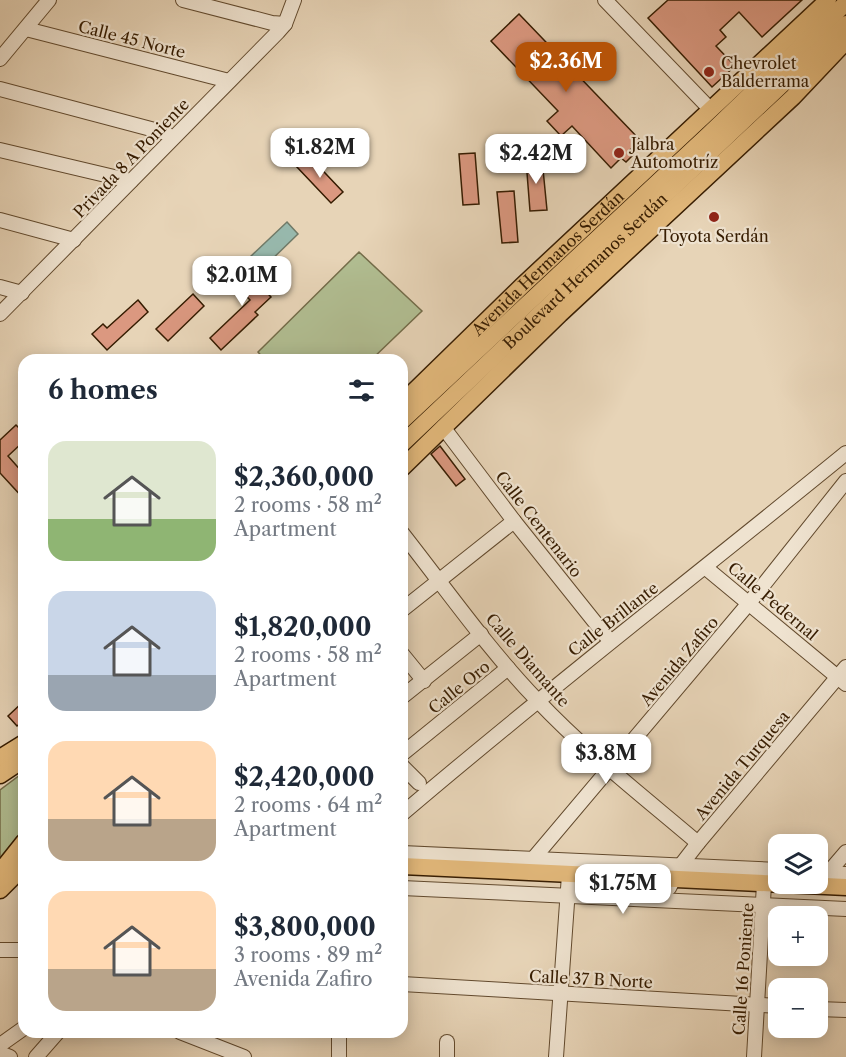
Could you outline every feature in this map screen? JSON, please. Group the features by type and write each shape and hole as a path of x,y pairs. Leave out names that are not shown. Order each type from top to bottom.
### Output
{"main road":[{"name":"Avenida Hermanos Serdán","path":"408,397 522,286 828,0"},
{"name":"Boulevard Hermanos Serdán","path":"408,415 696,147 722,142 846,3"},
{"name":"Boulevard Hermanos Serdán","path":"408,440 435,423 568,286 846,24"},
{"path":"408,460 435,423 482,389 560,314 722,142 793,97 846,41"},
{"path":"670,149 722,142"},
{"path":"670,149 696,147"},
{"path":"568,266 591,223"},
{"path":"560,314 568,286"},
{"path":"7,765 18,751"},
{"path":"0,872 18,860"},
{"path":"0,890 18,863"},
{"path":"408,867 568,885"},
{"path":"408,876 568,885 674,878 764,894 846,896"},
{"path":"764,894 846,887"}],"street":[{"path":"0,59 49,0"},
{"path":"183,0 285,24 294,0"},
{"path":"605,0 711,110"},
{"name":"Privada 8 A Poniente","path":"0,314 285,24"},
{"name":"Calle 45 Norte","path":"26,29 229,81"},
{"path":"0,89 166,133"},
{"path":"0,150 130,181"},
{"path":"0,220 74,240"},
{"path":"0,287 22,293"},
{"name":"Calle Centenario","path":"435,423 610,641"},
{"name":"Calle Brillante","path":"408,809 610,641 706,567 846,453"},
{"name":"Avenida Zafiro","path":"533,859 844,488"},
{"path":"408,605 514,521"},
{"name":"Calle Diamante","path":"408,541 508,668 538,701 610,768 698,843"},
{"name":"Calle Pedernal","path":"706,567 843,676"},
{"path":"408,693 481,634"},
{"path":"408,661 424,681"},
{"name":"Calle Oro","path":"408,749 508,668"},
{"name":"Avenida Turquesa","path":"674,878 698,843 843,676"},
{"path":"408,772 418,783"},
{"path":"828,868 846,852"},
{"path":"408,853 533,859 674,878 768,871"},
{"path":"828,873 846,874"},
{"path":"408,888 568,885 764,894 846,909"},
{"path":"556,1057 568,885"},
{"name":"Calle 16 Poniente","path":"754,1057 764,894"},
{"path":"0,950 18,950"},
{"name":"Calle 37 B Norte","path":"408,984 768,1006"},
{"path":"828,1010 846,1011"},
{"path":"0,1045 18,1032"},
{"path":"36,1057 53,1038"},
{"path":"195,1038 244,1057"},
{"path":"339,1038 339,1057"},
{"path":"447,1042 447,1057"},
{"path":"0,1053 10,1057"}],"green space":[{"path":"359,252 422,311 377,354 260,354 258,352"},
{"path":"18,776 18,837 0,862 0,790"}],"water":[{"path":"287,222 298,234 262,269 250,257"}],"building":[{"path":"668,0 802,0 762,37 739,12 720,30 726,37 716,46 735,66 712,87 648,18"},
{"path":"519,14 640,140 629,151 633,155 626,162 621,158 611,168 572,126 561,136 547,121 558,111 491,41"},
{"path":"475,153 479,204 463,205 459,154"},
{"path":"308,155 343,192 331,203 296,166"},
{"path":"542,159 547,210 530,211 526,160"},
{"path":"514,191 518,242 502,243 497,192"},
{"path":"239,264 271,297 255,312 258,315 221,350 210,338 250,300 227,276"},
{"path":"193,294 204,306 168,341 156,329"},
{"path":"138,300 148,312 107,350 92,334 103,324 107,328"},
{"path":"16,425 18,427 18,447 8,456 18,467 18,492 0,473 0,440"},
{"path":"440,446 465,479 456,486 431,454"},
{"path":"18,707 18,725 8,716"}],"place":[{"name":"Chevrolet Balderrama","path":"709,72"},
{"name":"Jalbra Automotríz","path":"619,153"},
{"name":"Toyota Serdán","path":"714,217"}]}
